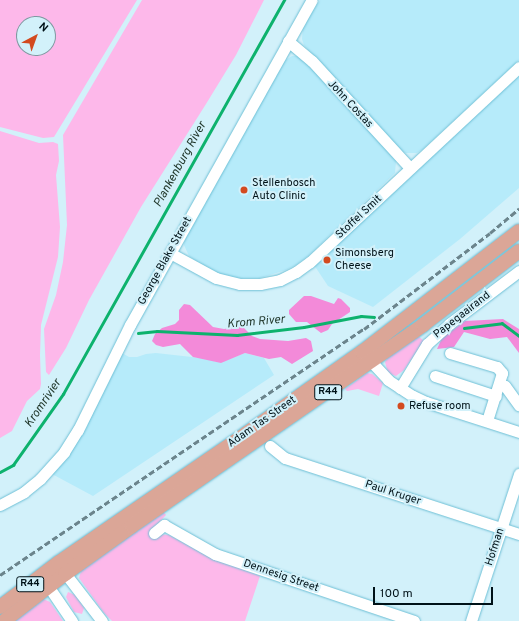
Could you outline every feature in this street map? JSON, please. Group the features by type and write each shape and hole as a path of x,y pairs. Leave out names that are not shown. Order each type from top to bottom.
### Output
{"main road":[{"name":"Adam Tas Street","path":"366,357 519,231"},
{"name":"Adam Tas Street","path":"4,621 45,581 61,568 248,433 366,357 423,325 519,251"},
{"name":"Adam Tas Street","path":"0,607 45,581"}],"street":[{"name":"George Blake Street","path":"0,505 24,492 40,479 64,452 78,430 130,325 312,0"},
{"name":"John Costas","path":"288,41 312,61 410,168"},
{"name":"Stoffel Smit","path":"170,253 216,278 240,284 260,284 280,280 310,262 519,67"},
{"name":"Papegaairand","path":"400,388 427,344 449,324 519,271"},
{"path":"450,353 497,367 502,373 495,400 487,421"},
{"path":"366,357 388,380 426,402 519,432"},
{"path":"435,376 495,400"},
{"path":"500,384 505,386 519,404"},
{"name":"Paul Kruger","path":"270,446 285,458 519,534"},
{"name":"Hofman","path":"471,621 519,474"},
{"name":"Dennesig Street","path":"154,533 164,525 215,554 414,621"},
{"path":"61,568 97,620"},
{"path":"45,581 72,621"}],"shaded area":[{"path":"0,0 137,0 54,137 43,138 0,127"},
{"path":"142,0 264,0 236,55 141,207 89,300 66,348 49,375 46,372 44,329 56,295 63,262 67,225 63,135"},
{"path":"320,0 519,0 519,60 423,149 417,153 406,153 399,150 304,45 302,39 303,27"},
{"path":"292,56 299,56 305,61 394,157 396,161 395,173 308,256 296,265 286,270 260,278 235,278 213,272 189,256 184,245 185,237 284,61"},
{"path":"519,74 519,188 460,239 373,307 328,286 314,265"},
{"path":"0,131 39,143 53,142 58,144 59,161 56,175 60,227 58,257 41,325 40,389 27,401 12,431 0,438"},
{"path":"304,296 311,296 334,304 338,298 341,299 350,308 350,312 332,324 328,330 321,333 307,322 296,322 289,314 289,310"},
{"path":"184,304 190,305 213,327 224,329 242,326 252,336 260,339 288,341 306,338 311,341 313,351 292,364 281,357 269,359 245,353 221,363 193,357 180,344 163,347 156,345 152,341 155,334 162,328 175,324 179,320 179,310"},
{"path":"503,319 519,329 519,353 507,337 490,339 464,332 454,347 437,349 442,338 465,321"},
{"path":"417,335 424,341 404,370 396,376 388,373 385,362 388,357"},
{"path":"122,353 129,357 156,353 210,359 216,362 230,359 245,353 264,358 274,375 93,496 52,474 67,457 79,439"},
{"path":"367,373 372,374 383,383 379,396 358,389 347,391 345,389"},
{"path":"162,510 166,515 149,533 169,535 206,555 260,576 245,621 112,621 104,613 79,578 81,571"},
{"path":"68,592 75,595 84,608 82,614 74,612 66,597"},
{"path":"41,598 50,602 63,621 13,621"}],"waterway":[{"name":"Plankenburg River","path":"0,472 13,465 63,394 284,0"},
{"name":"Krom River","path":"138,333 157,331 237,335 304,327 361,316 374,317"},
{"name":"Krom River","path":"464,328 502,323 519,336"}],"railway":[{"path":"0,575 364,329 490,233 519,209"}],"place":[{"name":"Stellenbosch Auto Clinic","path":"244,190"},
{"name":"Simonsberg Cheese","path":"327,260"},
{"name":"Refuse room","path":"401,406"}],"water label":[{"name":"Kromrivier","path":"44,404"}]}
